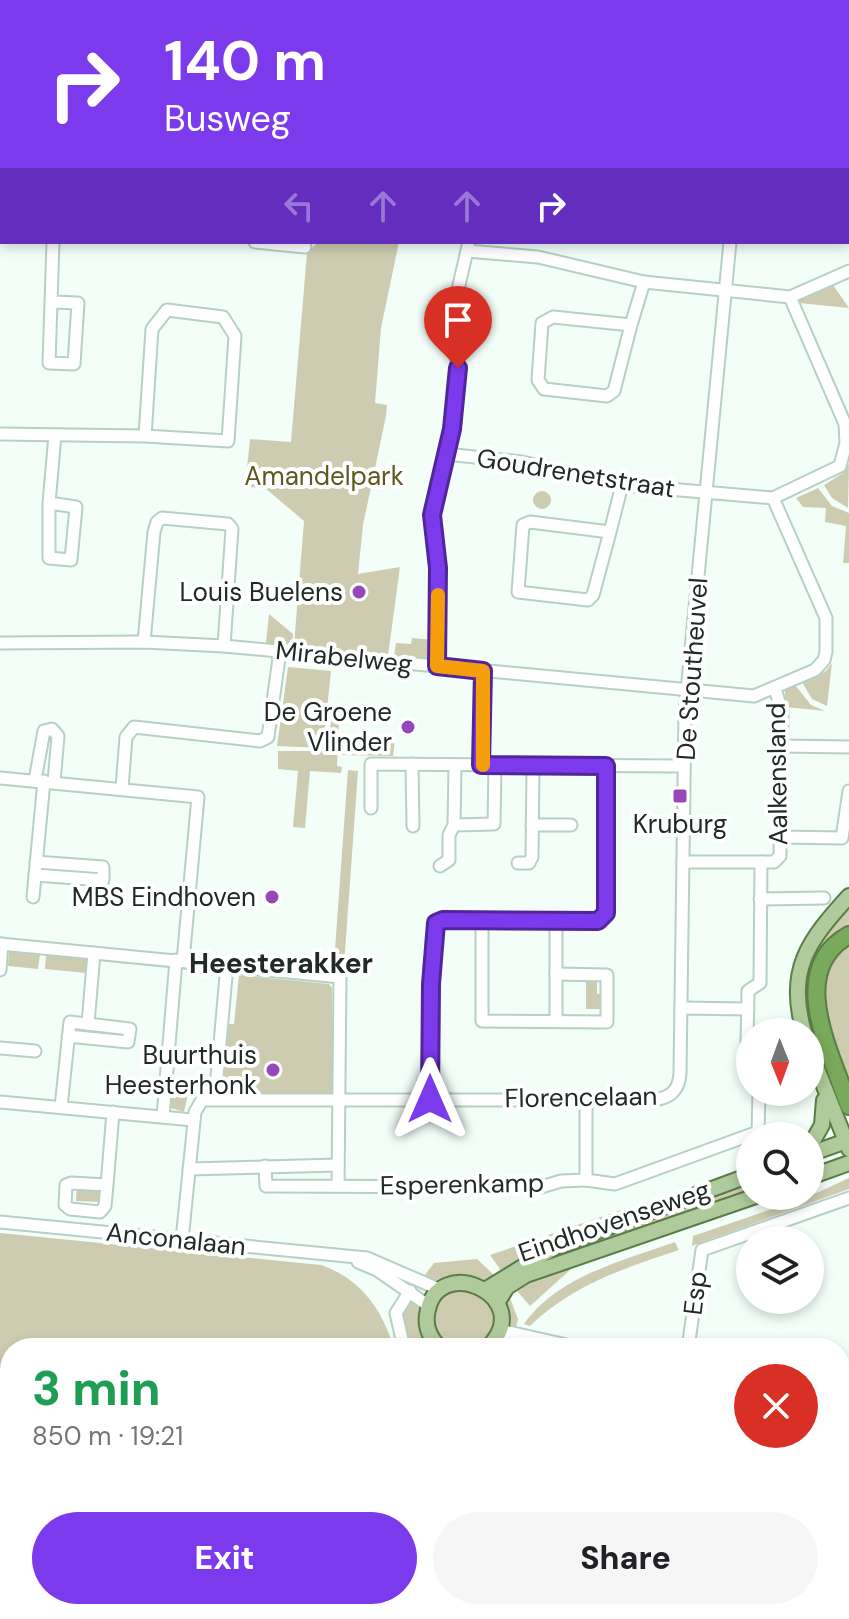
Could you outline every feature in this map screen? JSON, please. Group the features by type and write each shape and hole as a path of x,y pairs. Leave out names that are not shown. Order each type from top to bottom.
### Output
{"highway":[{"path":"849,935 826,956 819,969 816,999 849,1106"}],"main road":[{"path":"802,1018 797,986 804,953 821,927 849,896"},
{"path":"824,1092 847,1144 824,1150"},
{"path":"824,1172 849,1163"},
{"name":"Eindhovenseweg","path":"485,1290 555,1247 736,1180"},
{"name":"Eindhovenseweg","path":"497,1303 507,1287 526,1275 736,1203"},
{"path":"434,1338 427,1328 429,1306 441,1290 463,1282 485,1290 497,1303 493,1338"}],"street":[{"path":"53,244 49,363 74,364 78,303 53,302"},
{"path":"275,244 305,247"},
{"name":"De Stoutheuvel","path":"671,1095 680,1081 687,691 730,244"},
{"path":"437,666 438,568 432,515 446,454 458,368 450,324 468,247 538,257 644,282 790,297 849,271"},
{"path":"631,325 553,317 542,323 538,380 544,389 607,396 614,391 644,282"},
{"path":"773,498 831,474 840,466 846,443 845,424 790,297"},
{"path":"0,434 145,436 228,441 235,336 231,325 223,317 167,310 152,329 145,436"},
{"path":"49,503 76,507 71,560 49,558 49,503 55,435"},
{"name":"Goudrenetstraat","path":"446,454 522,462 622,485 773,498"},
{"path":"610,532 525,523 518,592 588,600 593,595 610,532 622,485"},
{"name":"Mirabelweg","path":"0,643 144,642 224,646 754,696 775,689 819,666 826,652 827,631 821,606 773,498"},
{"path":"144,642 154,532 162,518 228,524 232,529 224,646"},
{"path":"122,788 126,737 134,727 260,741 268,737 280,651"},
{"path":"481,765 483,671"},
{"name":"Aalkensland","path":"683,862 778,860 781,705 775,689"},
{"path":"781,746 849,747"},
{"path":"371,808 371,764 684,766"},
{"path":"412,764 413,826"},
{"path":"440,866 449,860 449,835 454,825 455,765"},
{"path":"454,825 494,824 495,765"},
{"path":"518,863 529,863 532,857 533,766"},
{"path":"430,1099 434,926 443,920 598,921 606,913 606,766"},
{"path":"0,778 198,797 163,1117"},
{"path":"33,897 44,781"},
{"path":"780,837 842,838 849,791"},
{"path":"532,825 571,825"},
{"path":"748,1018 748,991 760,983 761,862"},
{"path":"103,867 103,880 36,868 103,867"},
{"path":"760,899 824,898"},
{"path":"482,921 482,1021 607,1022 607,975 556,974"},
{"path":"556,922 556,1021"},
{"path":"0,970 1,944 340,977 338,1186"},
{"path":"88,1024 94,953"},
{"path":"182,1240 193,1120 198,1103 215,1099 227,965"},
{"path":"681,1008 748,1009"},
{"path":"61,1107 68,1036 70,1022 130,1029 128,1042 68,1036"},
{"path":"0,1048 35,1051"},
{"name":"Florencelaan","path":"215,1099 650,1100 671,1095"},
{"path":"586,1100 586,1180"},
{"path":"0,1102 193,1120"},
{"name":"Esperenkamp","path":"265,1166 266,1186 541,1187 561,1181 586,1180 615,1184 758,1132 759,1106"},
{"path":"107,1185 113,1112"},
{"path":"189,1169 338,1165"},
{"name":"Esp","path":"689,1338 702,1250 849,1198"},
{"name":"Anconalaan","path":"0,1222 352,1256 375,1260 441,1290"},
{"name":"Anconalaan","path":"352,1256 429,1306"},
{"path":"402,1338 396,1313 410,1291"}],"green space":[{"name":"Amandelpark","path":"316,244 399,244 381,328 375,403 387,405 386,416 363,525 358,574 400,567 388,656 294,645 304,521 265,488 245,487 250,439 291,442 307,253"},
{"path":"833,285 849,308 798,301"},
{"path":"849,464 848,508 832,498 824,485 843,473"},
{"path":"818,488 832,506 849,513 849,563 843,563 846,526 825,522 826,508 803,507 796,498"},
{"path":"542,491 551,500 542,509 533,500"},
{"path":"269,614 293,634 292,645 266,643"},
{"path":"412,638 433,640 433,661 394,657 396,643 411,644"},
{"path":"832,663 827,706 812,699 802,682 826,671"},
{"path":"288,667 331,671 323,748 277,746"},
{"path":"795,685 811,705 825,711 785,707 785,689"},
{"path":"331,721 339,721 337,766 342,767 341,773 310,771 305,828 293,827 298,771 278,769 278,751 328,751"},
{"path":"342,738 395,739 393,756 340,755"},
{"path":"348,770 358,771 344,965 334,963"},
{"path":"849,902 849,931 833,941 813,1013 815,1018 806,1018 800,1001 808,955"},
{"path":"849,939 849,1093 822,1011 829,957"},
{"path":"9,951 40,954 38,969 8,966"},
{"path":"46,955 87,959 86,973 45,969"},
{"path":"239,975 329,984 332,988 332,1095 220,1094 226,1024 234,1024"},
{"path":"586,978 597,978 597,994 604,994 604,1009 586,1009"},
{"path":"824,1046 847,1114 838,1116 824,1074"},
{"path":"172,1088 189,1090 184,1112 171,1108"},
{"path":"849,1178 849,1189 824,1198 824,1190"},
{"path":"736,1182 736,1197 589,1250 521,1267"},
{"path":"77,1186 103,1188 102,1202 76,1201"},
{"path":"627,1208 502,1272 490,1255"},
{"path":"769,1210 791,1210 747,1226 736,1226 736,1230 692,1246 693,1236"},
{"path":"0,1233 321,1265 359,1287 376,1308 390,1338 0,1338"},
{"path":"675,1242 679,1250 600,1279 563,1299 530,1326 524,1324 538,1307 573,1282"},
{"path":"477,1259 496,1277 479,1284 460,1286 421,1280 434,1263"},
{"path":"579,1262 530,1306 512,1285"},
{"path":"464,1290 475,1293 485,1299 494,1320 487,1338 441,1338 437,1331 434,1320 437,1309 443,1299 453,1293"},
{"path":"508,1293 518,1319 515,1332 505,1323 503,1300"},
{"path":"410,1299 422,1306 430,1338 406,1338 402,1313"}],"slow traffic":[{"path":"438,595 437,666 483,671 483,765"}],"place":[{"name":"Louis Buelens","path":"359,592"},
{"name":"De Groene Vlinder","path":"408,727"},
{"name":"Kruburg","path":"680,796"},
{"name":"MBS Eindhoven","path":"272,897"},
{"name":"Buurthuis Heesterhonk","path":"273,1070"}],"district":[{"name":"Heesterakker","path":"281,963"}],"route":[{"path":"430,1099 431,984 436,923 443,920 598,921 606,913 606,766 481,765 483,671 437,666 438,568 432,515 452,429 458,368"}]}
